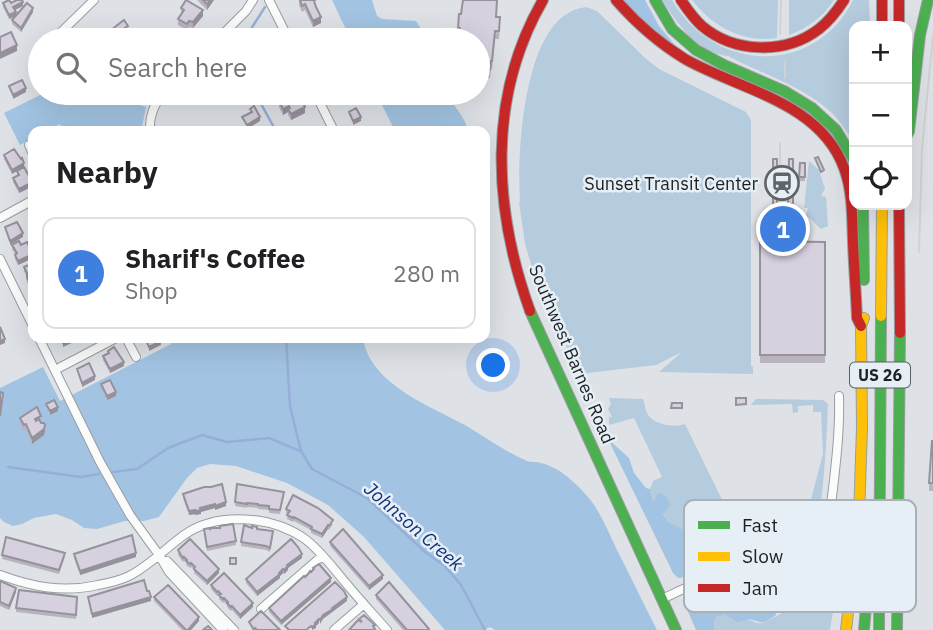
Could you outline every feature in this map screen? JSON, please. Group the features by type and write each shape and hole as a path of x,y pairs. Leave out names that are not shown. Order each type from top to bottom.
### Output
{"main road":[{"name":"Southwest Barnes Road","path":"542,0 517,55 505,104 501,185 508,239 531,312 676,630"},
{"path":"616,0 653,37 681,57 776,101 803,116 824,134 839,157 848,179 852,208 857,318 861,326"},
{"path":"655,0 667,22 694,48 718,63 798,98 819,111 849,148"},
{"path":"681,0 706,30 722,40 748,48 762,48 786,45 808,37 833,17 844,0"},
{"path":"882,0 882,21"},
{"path":"899,0 899,21"},
{"path":"912,105 920,35 928,0"},
{"path":"860,500 861,326 864,318 863,210"},
{"name":"US 26","path":"879,500 882,210"},
{"name":"US 26","path":"899,210 899,500"},
{"path":"846,630 848,612"},
{"path":"864,630 866,612"},
{"name":"US 26","path":"879,612 879,630"},
{"name":"US 26","path":"897,612 897,630"}],"street":[{"path":"65,28 93,0"},
{"path":"229,28 253,0"},
{"path":"269,0 283,28"},
{"path":"150,126 155,105"},
{"path":"321,105 332,126"},
{"path":"0,218 28,203"},
{"path":"0,260 28,316"},
{"path":"42,343 130,515 169,572 223,630"},
{"path":"55,370 106,343"},
{"path":"128,343 135,357"},
{"path":"831,500 839,438 839,396"},
{"path":"0,575 50,589 81,589 129,576 193,530 204,526 232,519 272,523 305,540 387,630"},
{"path":"159,555 234,630"},
{"path":"261,609 322,556"},
{"path":"662,599 684,588"},
{"path":"334,630 364,604"}],"shaded area":[{"path":"332,0 372,0 377,16 382,19 416,21 420,28 345,28"},
{"path":"621,0 645,0 659,26 685,57"},
{"path":"662,0 672,0 690,24 712,41 737,52 763,56 789,53 814,43 836,25 853,0 869,0 870,21 849,21 849,135 835,116 811,97 728,56 707,50 682,27"},
{"path":"692,0 778,0 777,38 752,38 730,31 709,18"},
{"path":"789,0 834,0 814,21 789,35"},
{"path":"586,7 597,11 659,69 746,112 751,120 753,374 659,372 682,352 656,365 579,374 539,290 525,244 519,202 520,155 526,98 542,45 554,25 570,12"},
{"path":"28,101 28,105 146,107 142,126 28,126 28,141 20,145 4,113"},
{"path":"382,105 454,105 467,126 392,126"},
{"path":"809,161 819,170 825,189 821,196 826,197 828,226 821,229 806,215 808,208 804,208"},
{"path":"365,343 377,368 404,392 517,456 554,468 578,486 600,515 657,630 495,630 490,627 484,630 445,630 364,537 328,505 287,483 236,466 210,464 197,468 159,517 144,521 125,521 97,529 84,528 56,514 13,526 4,522 0,518 0,388 43,367 60,401 171,344"},
{"path":"609,398 643,399 648,415 655,421 671,426 685,424 722,500 684,500 684,531 668,522 656,501 653,501 650,489 653,481 662,477 634,418 609,425 609,417 612,417 608,409 611,404"},
{"path":"756,399 823,400 828,404 822,500 811,500 823,454 821,412 813,412 813,405 798,406 798,412 793,413 792,404 751,405"},
{"path":"608,439 629,458 634,473 646,488 650,489 653,501 659,493 666,497 670,505 663,514 668,522 684,531 684,577 678,578 673,573"},
{"path":"688,612 776,612 776,615 764,622 748,619 738,623 726,615 716,617 715,630 696,630"},
{"path":"784,612 833,612 830,630 715,630 714,621 716,617 726,615 738,623 747,619 763,623"}],"building":[{"path":"9,0 11,3 17,0 23,2 13,7 16,12 9,15 3,3"},
{"path":"186,0 203,10 193,22 189,21 187,24 178,19"},
{"path":"300,0 315,0 321,17 313,21 305,4 302,6"},
{"path":"463,0 497,0 499,31 495,31 490,70 490,28 458,28"},
{"path":"27,3 33,8 21,28 12,20"},
{"path":"124,20 128,26 125,28 114,28"},
{"path":"11,32 17,45 0,53 0,37"},
{"path":"22,80 26,88 13,95 9,86"},
{"path":"281,105 305,107 291,114 289,106 283,109"},
{"path":"254,106 260,117 247,125 242,117 252,112 250,109"},
{"path":"356,108 361,117 353,121 349,112"},
{"path":"14,149 24,163 12,170 4,155"},
{"path":"818,157 824,170 821,172 815,158"},
{"path":"773,159 777,159 777,204 773,204"},
{"path":"789,159 793,159 793,204 788,204"},
{"path":"800,163 805,163 805,177 799,177"},
{"path":"24,167 28,174 28,184 19,189 13,178 19,175 17,171"},
{"path":"17,222 23,233 10,241 5,227"},
{"path":"777,222 788,222 788,229 777,229"},
{"path":"19,241 21,245 27,242 28,256 18,261 12,245"},
{"path":"760,241 825,242 825,355 760,355"},
{"path":"0,327 5,339 0,341"},
{"path":"114,347 124,362 110,369 103,356"},
{"path":"89,363 95,376 82,383 77,369"},
{"path":"110,380 116,392 107,396 101,384"},
{"path":"0,392 3,393 0,416"},
{"path":"736,398 746,398 746,404 736,405"},
{"path":"54,400 58,407 50,411 46,404"},
{"path":"672,403 682,403 682,408 671,408"},
{"path":"37,407 41,416 35,419 45,425 44,429 32,438 20,418"},
{"path":"932,441 933,483 929,483"},
{"path":"222,484 226,502 189,511 183,494"},
{"path":"237,484 284,492 280,510 235,502"},
{"path":"293,495 318,508 333,520 322,534 287,515 290,511 286,509"},
{"path":"233,524 236,541 207,547 204,529"},
{"path":"244,525 273,531 270,548 241,542"},
{"path":"343,529 383,575 369,586 330,542"},
{"path":"132,535 136,553 80,571 74,554"},
{"path":"6,537 65,553 59,570 2,555"},
{"path":"190,539 219,569 207,581 178,550"},
{"path":"291,539 302,554 257,592 246,579"},
{"path":"230,558 236,558 236,564 230,564"},
{"path":"319,564 331,578 281,621 269,608"},
{"path":"224,573 253,603 240,615 211,585"},
{"path":"144,580 151,597 92,614 88,597"},
{"path":"0,581 16,588 9,606 0,602"},
{"path":"335,582 347,597 306,630 289,630 285,626"},
{"path":"389,582 428,630 407,630 376,595"},
{"path":"168,585 199,617 188,630 154,597"},
{"path":"19,590 77,597 76,615 16,608"},
{"path":"261,611 280,630 254,630 249,622"},
{"path":"364,615 375,625 375,629 349,630 358,620 362,622 359,619"}],"waterway":[{"name":"Johnson Creek","path":"252,28 265,7"},
{"name":"Johnson Creek","path":"262,105 273,126"},
{"name":"Johnson Creek","path":"286,343 290,406 301,451 312,469 367,498 425,552 445,566 461,585 485,630"},
{"path":"113,472 137,469 168,448 202,435 227,442 269,438 300,451"},
{"path":"8,467 81,477 99,474"}],"tram line":[{"path":"780,34 781,0"},
{"path":"919,252 922,149 933,36"},
{"path":"785,61 785,78"},
{"path":"780,143 780,222"}],"traffic: fast":[{"path":"655,0 672,29 696,50 784,91 812,108 836,130 849,152"},
{"path":"912,105 920,35 928,0"},
{"path":"863,210 864,280"},
{"path":"530,311 676,630"},
{"path":"880,500 881,316"},
{"path":"898,500 900,333"},
{"path":"864,630 866,612"},
{"path":"879,612 879,630"},
{"path":"897,612 897,630"}],"traffic: slow":[{"path":"881,316 882,210"},
{"path":"860,500 861,326 864,318"},
{"path":"846,630 848,612"}],"traffic: jam":[{"path":"530,311 509,233 503,193 502,153 512,75 525,37 543,0"},
{"path":"616,0 648,32 675,53 776,100 817,127 833,146 849,186 857,318 861,326"},
{"path":"681,0 699,23 715,35 729,42 760,47 775,47 806,37 826,23 844,0"},
{"path":"882,0 882,21"},
{"path":"899,0 899,21"},
{"path":"899,210 900,333"}],"place":[{"name":"Sunset Transit Center","path":"782,183"},
{"name":"Sharif's Coffee","path":"783,229"}]}
